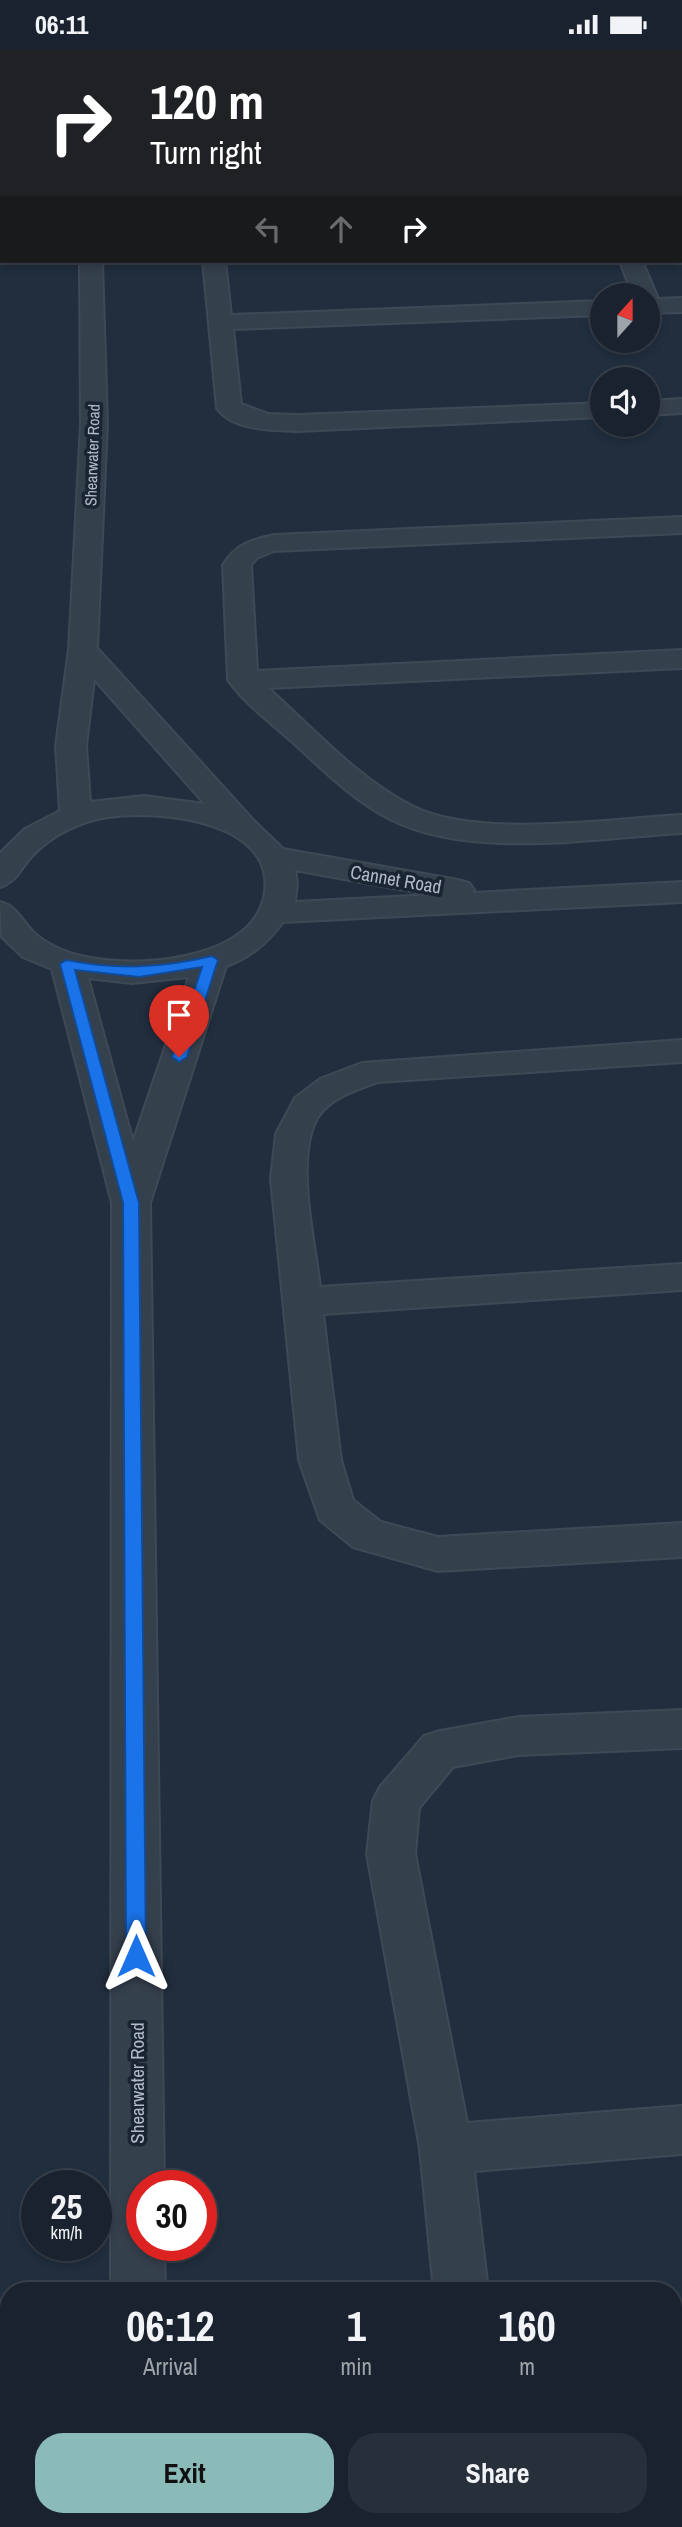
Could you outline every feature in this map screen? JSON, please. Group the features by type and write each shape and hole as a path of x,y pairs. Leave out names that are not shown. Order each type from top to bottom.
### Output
{"street":[{"name":"Shearwater Road","path":"76,816 71,746 83,649 94,425 91,263"},
{"path":"215,263 229,408 246,417 298,423 590,411"},
{"path":"632,263 640,283"},
{"path":"660,303 682,305"},
{"path":"222,322 590,308"},
{"path":"660,407 682,406"},
{"path":"682,525 274,543 252,548 242,555 237,565 243,680 368,790 404,814 444,826 501,832 682,824"},
{"path":"6,929 39,953 66,964 102,971 139,973 176,969 212,960 238,947 260,931 274,913 281,894 281,874 273,857 83,649"},
{"path":"243,680 682,659"},
{"path":"0,842 38,833 76,816 120,806 165,806 209,814 245,829"},
{"path":"0,877 10,856 38,833"},
{"name":"Cannet Road","path":"273,857 518,901"},
{"name":"Cannet Road","path":"274,913 682,892"},
{"name":"Shearwater Road","path":"131,1203 212,960"},
{"name":"Shearwater Road","path":"66,964 131,1203 138,2282"},
{"path":"682,1051 424,1066 374,1071 334,1084 304,1108 290,1137 289,1179 320,1461 335,1509 368,1535 438,1554 682,1541"},
{"path":"303,1302 682,1277"},
{"path":"460,2282 446,2150 390,1854 396,1801 440,1750 518,1736 682,1729"},
{"path":"446,2150 682,2130"}],"route":[{"path":"136,1956 131,1203 66,964 102,971 139,973 176,969 212,960 179,1057"}]}
